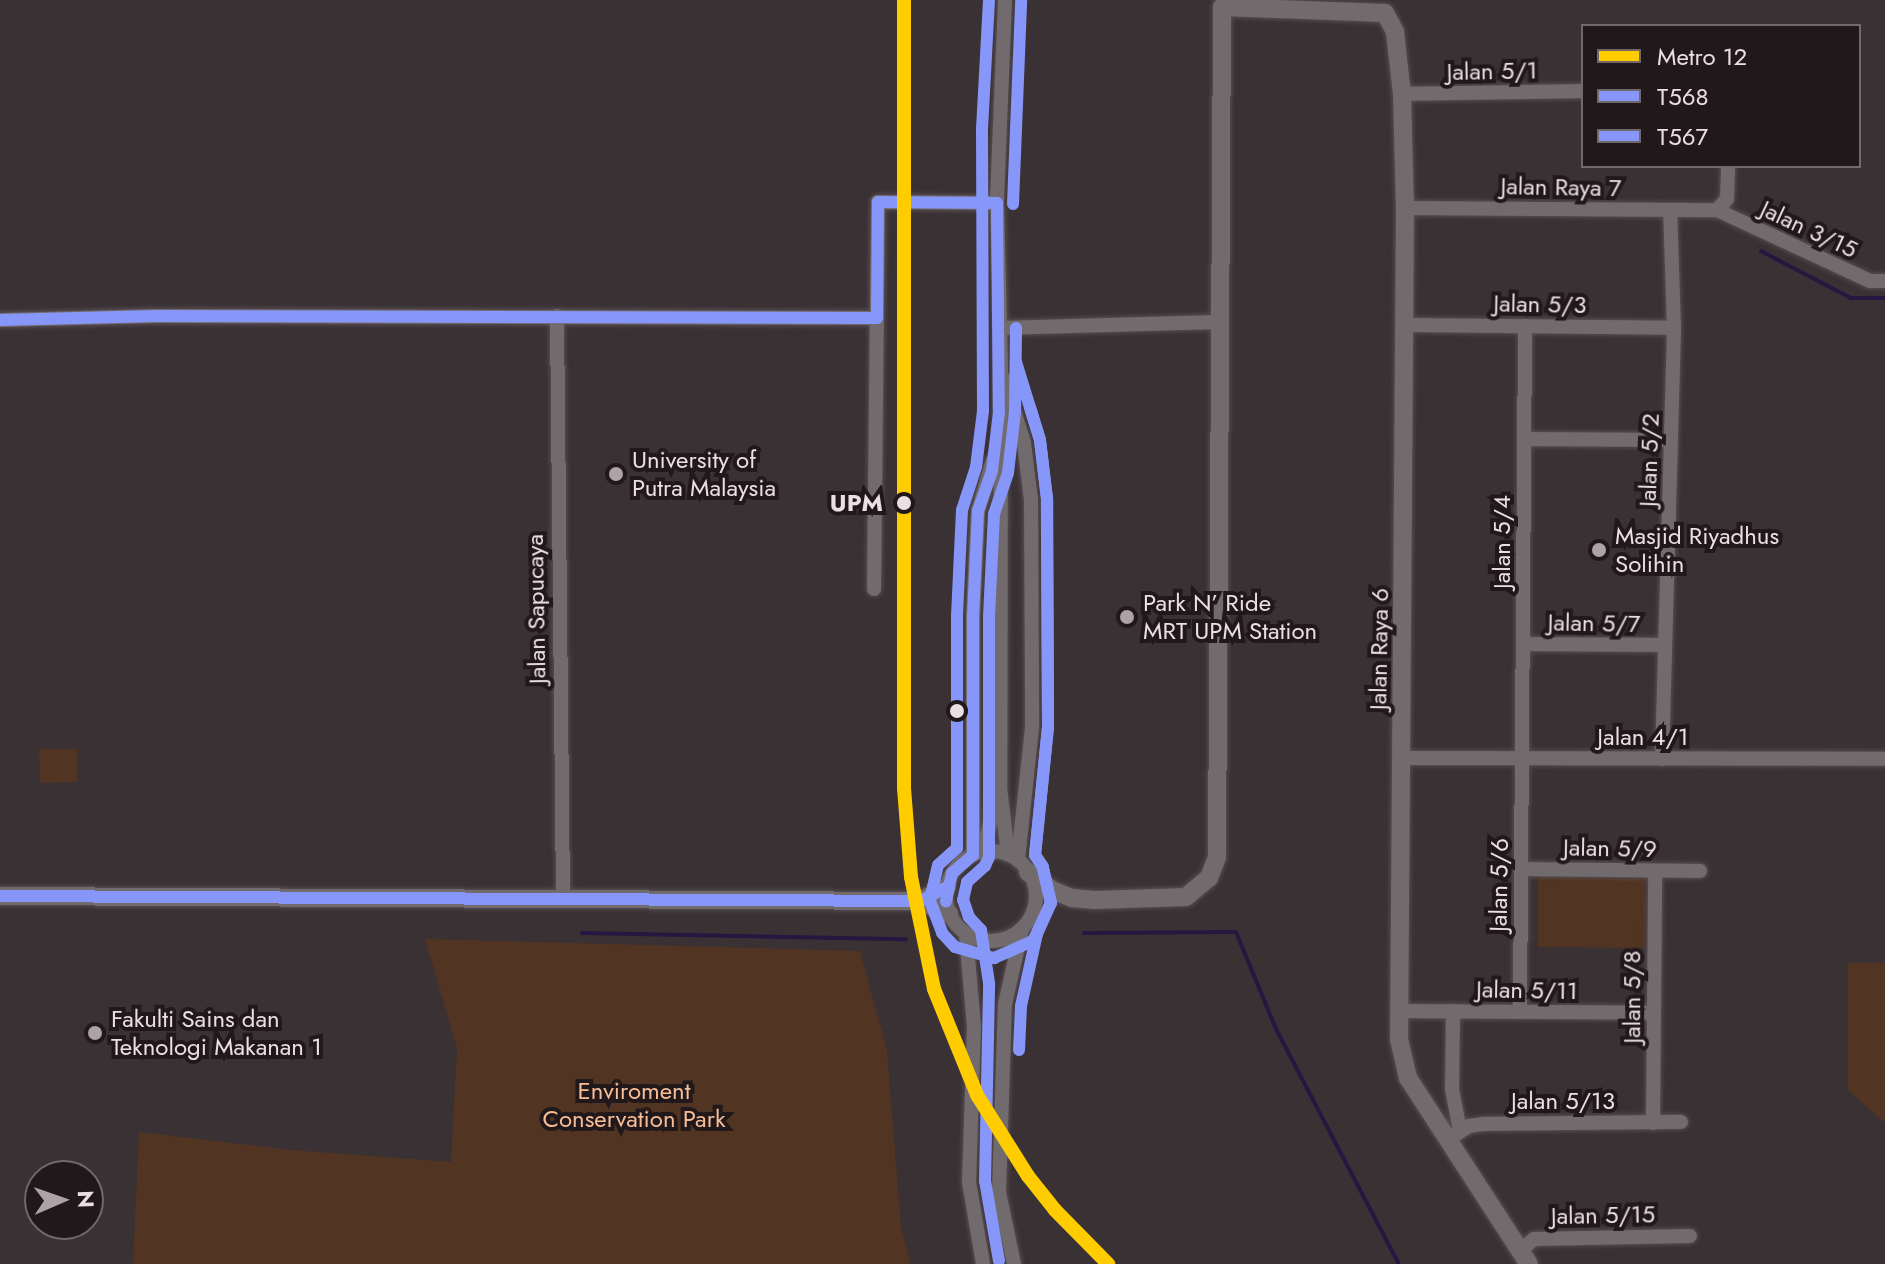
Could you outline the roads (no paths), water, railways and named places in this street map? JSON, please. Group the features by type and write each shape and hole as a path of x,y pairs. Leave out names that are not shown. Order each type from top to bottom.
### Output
{"street":[{"path":"1002,0 997,203 1001,367 1000,787 1018,862 1035,902 1022,929 1005,1004 999,1192 1014,1264"},
{"path":"920,901 947,887 961,862 978,853 1018,862 1052,890 1072,898 1175,899 1194,894 1209,878 1217,857 1222,4"},
{"name":"Jalan Raya 6","path":"1222,4 1374,12 1385,13 1391,19 1402,94 1405,208 1399,1039 1408,1078 1455,1135 1524,1257"},
{"name":"Jalan 5/1","path":"1402,94 1581,91"},
{"path":"1717,210 1727,199 1728,168"},
{"path":"874,589 878,202 997,203"},
{"name":"Jalan Raya 7","path":"1405,208 1717,210"},
{"name":"Jalan 5/2","path":"1662,759 1674,328 1670,210"},
{"name":"Jalan 3/15","path":"1717,210 1870,281 1885,281"},
{"path":"0,320 157,316 877,318"},
{"name":"Jalan Sapucaya","path":"557,316 563,901"},
{"path":"1000,328 1218,322"},
{"name":"Jalan 5/3","path":"1405,325 1674,328"},
{"name":"Jalan 5/4","path":"1522,758 1525,326"},
{"path":"1001,367 1024,443 1031,500 1032,728 1018,862"},
{"path":"978,853 973,616 978,511 992,471 999,412"},
{"path":"1524,439 1671,440"},
{"name":"Jalan 5/7","path":"1523,644 1665,645"},
{"name":"Jalan 4/1","path":"1402,758 1885,759"},
{"name":"Jalan 5/6","path":"1520,1012 1522,758"},
{"path":"978,853 1000,787"},
{"name":"Jalan 5/9","path":"1521,869 1700,871"},
{"name":"Jalan 5/8","path":"1653,1123 1655,871"},
{"path":"947,887 949,914"},
{"path":"0,896 920,901 949,914 966,935 974,1026 969,1182 983,1264"},
{"path":"966,935 995,942 1022,929"},
{"name":"Jalan 5/11","path":"1399,1011 1654,1013"},
{"path":"1453,1011 1455,1135"},
{"name":"Jalan 5/13","path":"1455,1135 1484,1124 1681,1122"},
{"name":"Jalan 5/15","path":"1524,1257 1534,1239 1690,1236"}],"waterway":[{"path":"1761,251 1851,298 1885,298"},
{"path":"1084,933 1236,932 1276,1029 1399,1264"},
{"path":"582,933 906,939"}],"metro line":[{"name":"12","path":"904,0 904,788 911,877 934,989 977,1095 1028,1176 1055,1210 1108,1264"}],"place":[{"name":"University of Putra Malaysia","path":"616,474"},
{"name":"UPM","path":"904,503"},
{"name":"Masjid Riyadhus Solihin","path":"1599,550"},
{"name":"Park N’ Ride MRT UPM Station","path":"1127,617"},
{"name":"Fakulti Sains dan Teknologi Makanan 1","path":"95,1033"}],"park label":[{"name":"Enviroment Conservation Park","path":"634,1105"}]}
